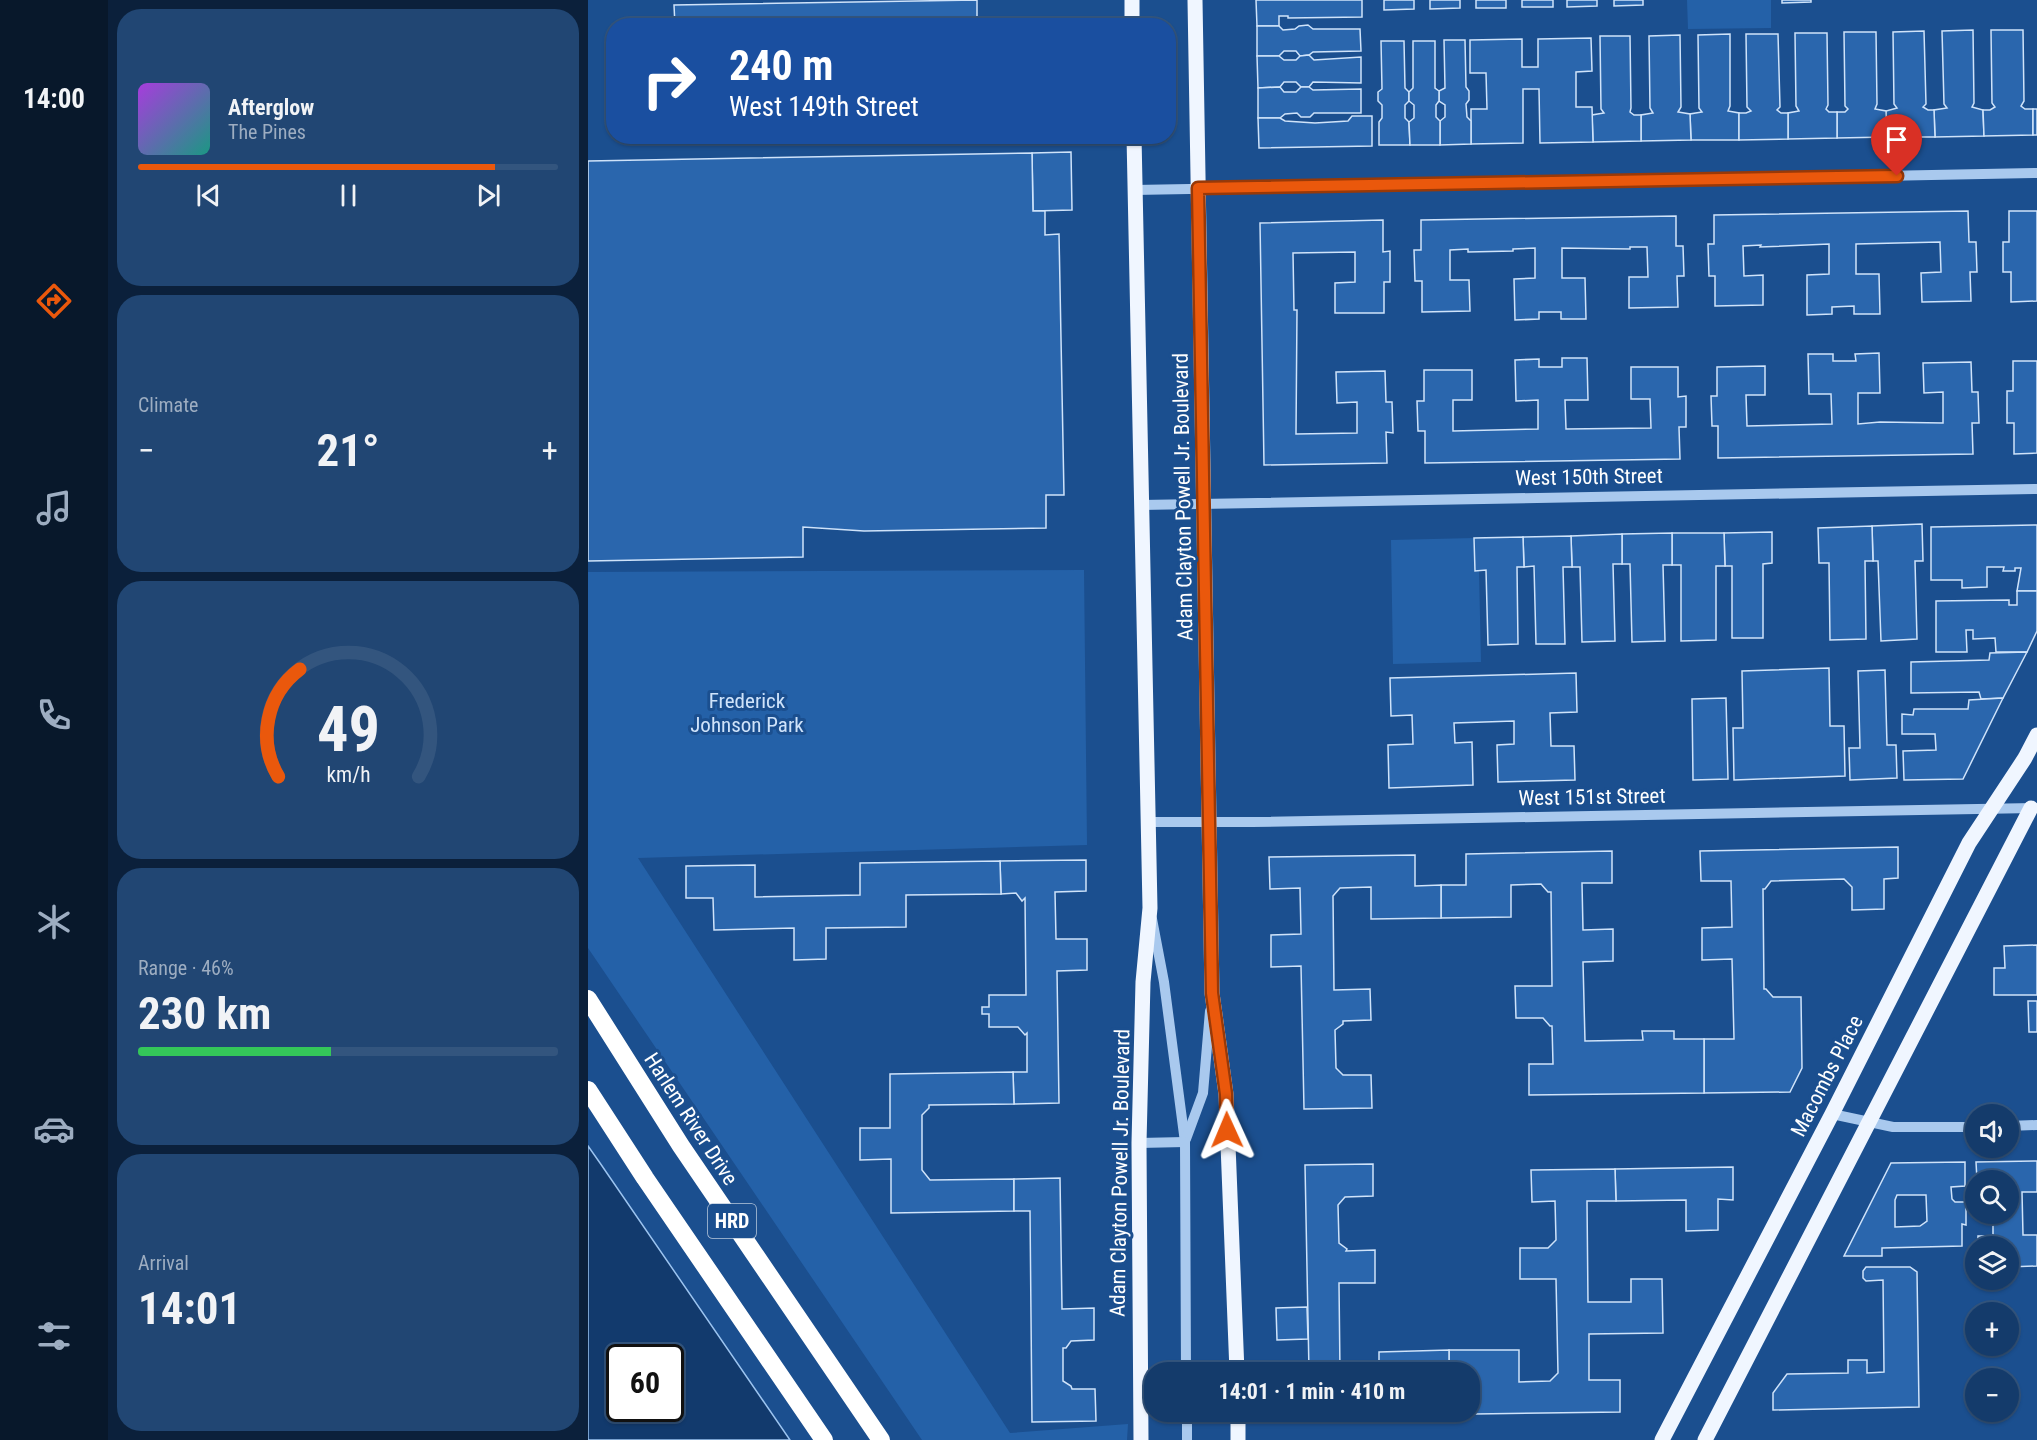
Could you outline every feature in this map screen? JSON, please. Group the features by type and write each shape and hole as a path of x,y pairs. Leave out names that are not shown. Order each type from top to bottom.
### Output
{"highway":[{"name":"Harlem River Drive","path":"588,999 681,1146 881,1440"},
{"name":"HRD","path":"588,1090 824,1440"}],"main road":[{"path":"1132,0 1132,18"},
{"name":"Adam Clayton Powell Jr. Boulevard","path":"1195,0 1212,993 1226,1094 1237,1362"},
{"name":"Adam Clayton Powell Jr. Boulevard","path":"1134,144 1150,908 1143,982 1142,1101 1139,1143 1141,1440"},
{"name":"Macombs Place","path":"1662,1440 1832,1114 1969,843 2025,758 2037,735"},
{"path":"1705,1440 2034,808"},
{"path":"1238,1422 1238,1440"}],"street":[{"path":"1134,190 2037,173"},
{"name":"West 150th Street","path":"1141,505 2037,489"},
{"name":"West 151st Street","path":"1148,822 2034,808"},
{"name":"Adam Clayton Powell Jr. Boulevard","path":"1150,908 1164,982 1185,1142 1186,1362"},
{"name":"Adam Clayton Powell Jr. Boulevard","path":"1185,1142 1203,1093 1212,993"},
{"path":"1832,1114 1893,1127 1965,1127"},
{"path":"2019,1126 2037,1125"},
{"path":"1139,1143 1185,1142"},
{"path":"1186,1422 1187,1440"}],"green space":[{"path":"1687,0 1771,0 1771,28 1688,29"},
{"path":"1474,538 1475,570 1479,571 1481,662 1393,664 1391,540"},
{"name":"Frederick Johnson Park","path":"1084,570 1087,845 638,858 1010,1433 1128,1424 1127,1440 922,1440 588,948 588,572"}],"shaded area":[{"path":"588,1146 790,1440 588,1440"}],"building":[{"path":"977,0 977,18 675,18 674,5"},
{"path":"1256,0 1362,0 1362,17 1288,18 1288,16 1279,16 1279,26 1257,26"},
{"path":"1384,0 1414,0 1414,9 1384,10"},
{"path":"1430,0 1460,0 1460,8 1430,9"},
{"path":"1476,0 1506,0 1506,8 1476,8"},
{"path":"1522,0 1553,0 1553,7 1522,7"},
{"path":"1567,0 1597,0 1597,6 1567,7"},
{"path":"1614,0 1643,0 1643,5 1614,6"},
{"path":"1782,0 1811,0 1811,2 1782,3"},
{"path":"1308,25 1313,29 1360,29 1361,51 1313,52 1300,56 1296,51 1284,51 1279,56 1257,56 1257,26 1279,26 1283,30"},
{"path":"1973,30 1974,103 1972,107 1983,110 1984,136 1935,137 1934,110 1947,108 1944,104 1942,31"},
{"path":"1991,30 2023,30 2024,101 2021,106 2025,109 2033,109 2033,135 1984,136 1983,110 1995,107 1992,103"},
{"path":"1924,31 1926,104 1923,107 1934,110 1935,137 1887,137 1886,111 1897,108 1894,104 1893,32"},
{"path":"1844,32 1876,32 1877,104 1875,109 1886,111 1887,137 1837,138 1837,112 1845,112 1848,109 1845,106"},
{"path":"1795,33 1827,33 1828,105 1826,109 1829,112 1837,112 1837,138 1788,139 1788,113 1799,111 1796,106"},
{"path":"1730,34 1730,106 1728,111 1739,113 1739,140 1691,140 1690,114 1702,112 1699,108 1698,35"},
{"path":"1746,34 1778,34 1780,107 1777,110 1781,113 1788,113 1788,139 1739,140 1739,113 1751,111 1747,107"},
{"path":"1680,35 1681,107 1678,112 1690,114 1691,140 1641,141 1641,115 1653,113 1650,108 1649,36"},
{"path":"1600,36 1630,36 1630,112 1634,115 1641,115 1641,141 1593,142 1592,115 1604,113 1601,109"},
{"path":"1591,38 1592,71 1576,72 1576,107 1592,107 1593,142 1540,143 1539,89 1523,89 1523,143 1471,144 1471,109 1487,109 1486,73 1470,73 1470,40 1522,39 1522,67 1538,67 1538,39"},
{"path":"1444,40 1465,40 1466,87 1469,91 1469,100 1466,104 1467,117 1471,121 1471,144 1440,145 1440,121 1445,117 1445,105 1439,101 1439,91 1445,88"},
{"path":"1381,41 1404,41 1405,88 1409,92 1409,101 1405,105 1405,118 1409,122 1410,145 1379,145 1379,122 1382,118 1382,105 1378,101 1378,92 1382,89"},
{"path":"1413,41 1435,41 1435,88 1439,91 1436,117 1440,121 1440,145 1410,145 1409,122 1414,118 1414,105 1409,101 1409,92 1413,88"},
{"path":"1309,55 1314,60 1361,57 1361,83 1313,82 1309,87 1301,87 1296,82 1284,82 1280,87 1258,88 1257,56 1279,56 1284,60 1296,60 1300,56"},
{"path":"1280,87 1284,92 1296,92 1301,87 1309,87 1313,90 1361,89 1361,113 1314,113 1310,117 1301,117 1297,113 1285,114 1280,118 1258,118 1258,88"},
{"path":"2033,109 2037,109 2037,135 2033,135"},
{"path":"1352,116 1372,116 1372,146 1259,148 1258,118 1280,118 1285,121 1315,123 1348,121"},
{"path":"1071,152 1072,210 1033,211 1032,153"},
{"path":"1032,153 1033,211 1045,211 1045,235 1059,234 1064,495 1046,495 1046,528 864,531 803,527 803,557 588,561 588,161"},
{"path":"1968,211 1969,242 1976,242 1977,272 1970,272 1971,301 1922,302 1921,273 1941,272 1940,242 1856,244 1856,274 1879,274 1880,314 1854,314 1854,306 1832,307 1832,314 1807,315 1807,275 1829,274 1829,244 1760,247 1761,245 1743,246 1744,276 1763,275 1763,305 1715,306 1715,276 1709,276 1708,244 1714,244 1714,215"},
{"path":"2009,211 2037,211 2037,301 2011,302 2011,272 2003,272 2003,242 2009,242"},
{"path":"1676,216 1676,246 1683,246 1684,276 1677,276 1678,307 1629,308 1629,277 1648,277 1647,247 1562,248 1562,278 1585,278 1586,319 1561,319 1561,312 1539,312 1539,319 1515,320 1514,279 1535,278 1535,248 1468,252 1468,249 1450,250 1450,280 1469,280 1470,311 1422,312 1422,281 1415,281 1414,250 1421,250 1421,220"},
{"path":"1383,220 1383,252 1390,251 1390,282 1384,282 1384,313 1335,313 1335,283 1355,282 1355,252 1293,253 1294,310 1297,310 1296,434 1357,433 1357,402 1337,403 1336,372 1385,371 1386,402 1392,402 1393,433 1386,432 1387,463 1264,465 1260,223"},
{"path":"1879,353 1880,393 1858,393 1858,424 1943,423 1943,392 1924,393 1923,363 1971,362 1972,392 1978,392 1979,423 1972,423 1973,454 1718,458 1718,426 1712,426 1711,396 1717,396 1717,367 1765,366 1765,395 1746,395 1747,426 1832,424 1831,394 1809,394 1808,354 1833,354 1833,361 1856,361 1855,354"},
{"path":"1562,358 1587,358 1588,400 1565,400 1566,429 1651,428 1650,399 1631,399 1631,367 1678,367 1678,397 1686,396 1686,427 1679,427 1680,459 1425,463 1425,431 1418,431 1417,401 1424,401 1424,370 1472,370 1472,400 1453,400 1453,431 1538,429 1538,400 1516,401 1515,360 1539,359 1539,367 1562,367"},
{"path":"2013,361 2037,361 2037,453 2014,454 2014,423 2007,423 2007,391 2013,391"},
{"path":"1922,524 1923,561 1915,561 1917,639 1881,641 1878,561 1873,561 1872,526"},
{"path":"2037,525 2037,591 2017,591 2021,568 2015,568 2015,571 2003,571 2004,567 1987,567 1987,587 1962,588 1962,580 1931,580 1931,527"},
{"path":"1872,526 1873,561 1865,561 1866,639 1830,640 1829,563 1819,563 1818,528"},
{"path":"1772,532 1772,563 1763,564 1763,638 1732,638 1732,566 1725,566 1724,533"},
{"path":"1672,533 1724,533 1725,566 1716,566 1716,640 1681,641 1681,565 1672,565"},
{"path":"1672,533 1672,565 1663,565 1665,641 1632,642 1630,564 1622,564 1622,534"},
{"path":"1622,534 1622,564 1613,564 1615,641 1582,642 1580,567 1572,567 1571,536"},
{"path":"1571,536 1572,567 1563,567 1565,644 1536,644 1534,566 1524,567 1523,537"},
{"path":"1523,537 1524,567 1517,567 1518,644 1488,645 1486,570 1475,571 1474,538"},
{"path":"2017,591 2037,591 2037,631 2027,652 1996,652 1995,638 1973,639 1973,630 1966,630 1967,652 1936,652 1936,601 2009,600 2009,605 2017,605"},
{"path":"2027,652 2003,698 1981,699 1979,692 1911,693 1911,662 1989,660 1990,653"},
{"path":"1829,668 1830,726 1844,726 1845,776 1734,780 1733,728 1743,728 1742,671"},
{"path":"1885,670 1887,745 1896,745 1897,778 1850,780 1849,748 1860,748 1858,671"},
{"path":"1576,673 1577,712 1550,713 1551,746 1574,746 1575,780 1498,782 1497,745 1514,744 1514,721 1454,723 1455,743 1472,742 1473,785 1389,788 1388,745 1413,744 1412,715 1391,716 1390,678"},
{"path":"1726,698 1728,779 1693,780 1692,699"},
{"path":"2003,698 1963,779 1904,780 1903,751 1936,750 1935,734 1902,734 1902,714 1913,715 1914,709 1968,709 1969,700"},
{"path":"1898,847 1898,878 1884,879 1884,909 1852,910 1852,887 1844,879 1771,881 1763,889 1764,989 1773,997 1801,997 1802,1068 1790,1092 1704,1093 1704,1039 1734,1039 1732,959 1702,960 1702,928 1732,927 1731,881 1701,881 1700,851"},
{"path":"1612,851 1612,883 1582,883 1583,930 1613,929 1613,961 1583,962 1585,1041 1643,1040 1642,1031 1674,1031 1674,1039 1704,1039 1704,1093 1529,1095 1529,1064 1553,1064 1552,1026 1543,1018 1516,1018 1515,986 1552,986 1551,892 1548,892 1541,884 1511,885 1511,917 1441,918 1441,885 1466,885 1466,854"},
{"path":"1415,855 1415,886 1441,885 1441,918 1371,919 1371,887 1340,888 1333,896 1334,990 1370,989 1371,1020 1343,1021 1343,1024 1335,1030 1336,1068 1343,1075 1371,1075 1372,1108 1304,1109 1301,966 1271,967 1271,935 1301,934 1300,888 1270,889 1269,857"},
{"path":"1086,860 1086,891 1055,892 1056,939 1087,939 1087,970 1057,971 1059,1103 1014,1104 1013,1072 1027,1072 1027,1033 1025,1035 1018,1027 989,1027 989,1014 982,1014 982,1007 989,1007 989,995 1026,995 1025,898 1022,901 1016,893 1001,894 1000,861"},
{"path":"1000,861 1001,894 906,895 906,927 826,928 826,959 794,960 794,928 714,930 713,898 686,898 686,866 755,865 755,897 860,895 860,863"},
{"path":"2037,945 2037,995 1994,995 1994,968 2005,968 2004,946"},
{"path":"2028,1001 2037,1001 2037,1032 2029,1032"},
{"path":"1013,1072 1014,1104 929,1105 922,1115 922,1170 930,1180 1014,1179 1014,1211 891,1213 891,1159 860,1160 860,1128 890,1128 890,1074"},
{"path":"2037,1161 2037,1192 2022,1192 2023,1235 2037,1235 2037,1266 2019,1267 2019,1236 1993,1236 1993,1224 2019,1224 2019,1170 1976,1170 1976,1162"},
{"path":"1965,1162 1965,1186 1951,1187 1952,1199 1955,1202 1965,1202 1966,1225 1962,1224 1962,1246 1882,1248 1882,1256 1844,1256 1891,1163","holes":["1897,1195 1926,1195 1927,1221 1920,1226 1895,1227"]},
{"path":"1373,1164 1373,1196 1345,1197 1338,1205 1339,1243 1347,1249 1346,1251 1375,1250 1375,1283 1339,1283 1340,1362 1309,1362 1305,1165"},
{"path":"1733,1167 1733,1200 1718,1199 1718,1230 1686,1231 1686,1200 1616,1201 1615,1169"},
{"path":"1615,1169 1616,1201 1587,1201 1588,1302 1631,1302 1631,1279 1662,1279 1663,1333 1589,1334 1589,1380 1620,1380 1620,1412 1480,1414 1480,1362 1449,1362 1449,1350 1519,1350 1519,1382 1550,1381 1558,1373 1556,1279 1520,1279 1520,1248 1548,1248 1556,1240 1555,1201 1532,1202 1531,1170"},
{"path":"1060,1178 1062,1309 1094,1308 1094,1340 1071,1341 1066,1348 1063,1348 1063,1381 1072,1389 1095,1389 1096,1421 1032,1422 1030,1211 1014,1211 1014,1179"},
{"path":"1866,1267 1910,1267 1917,1272 1919,1407 1773,1410 1773,1393 1787,1374 1848,1373 1848,1360 1867,1360 1867,1373 1884,1372 1883,1280 1866,1281 1863,1278 1863,1271"},
{"path":"1307,1307 1308,1339 1277,1340 1276,1308"},
{"path":"1449,1350 1449,1362 1379,1362 1379,1352"}],"route":[{"path":"1227,1130 1226,1094 1212,993 1198,188 1897,176"}]}
